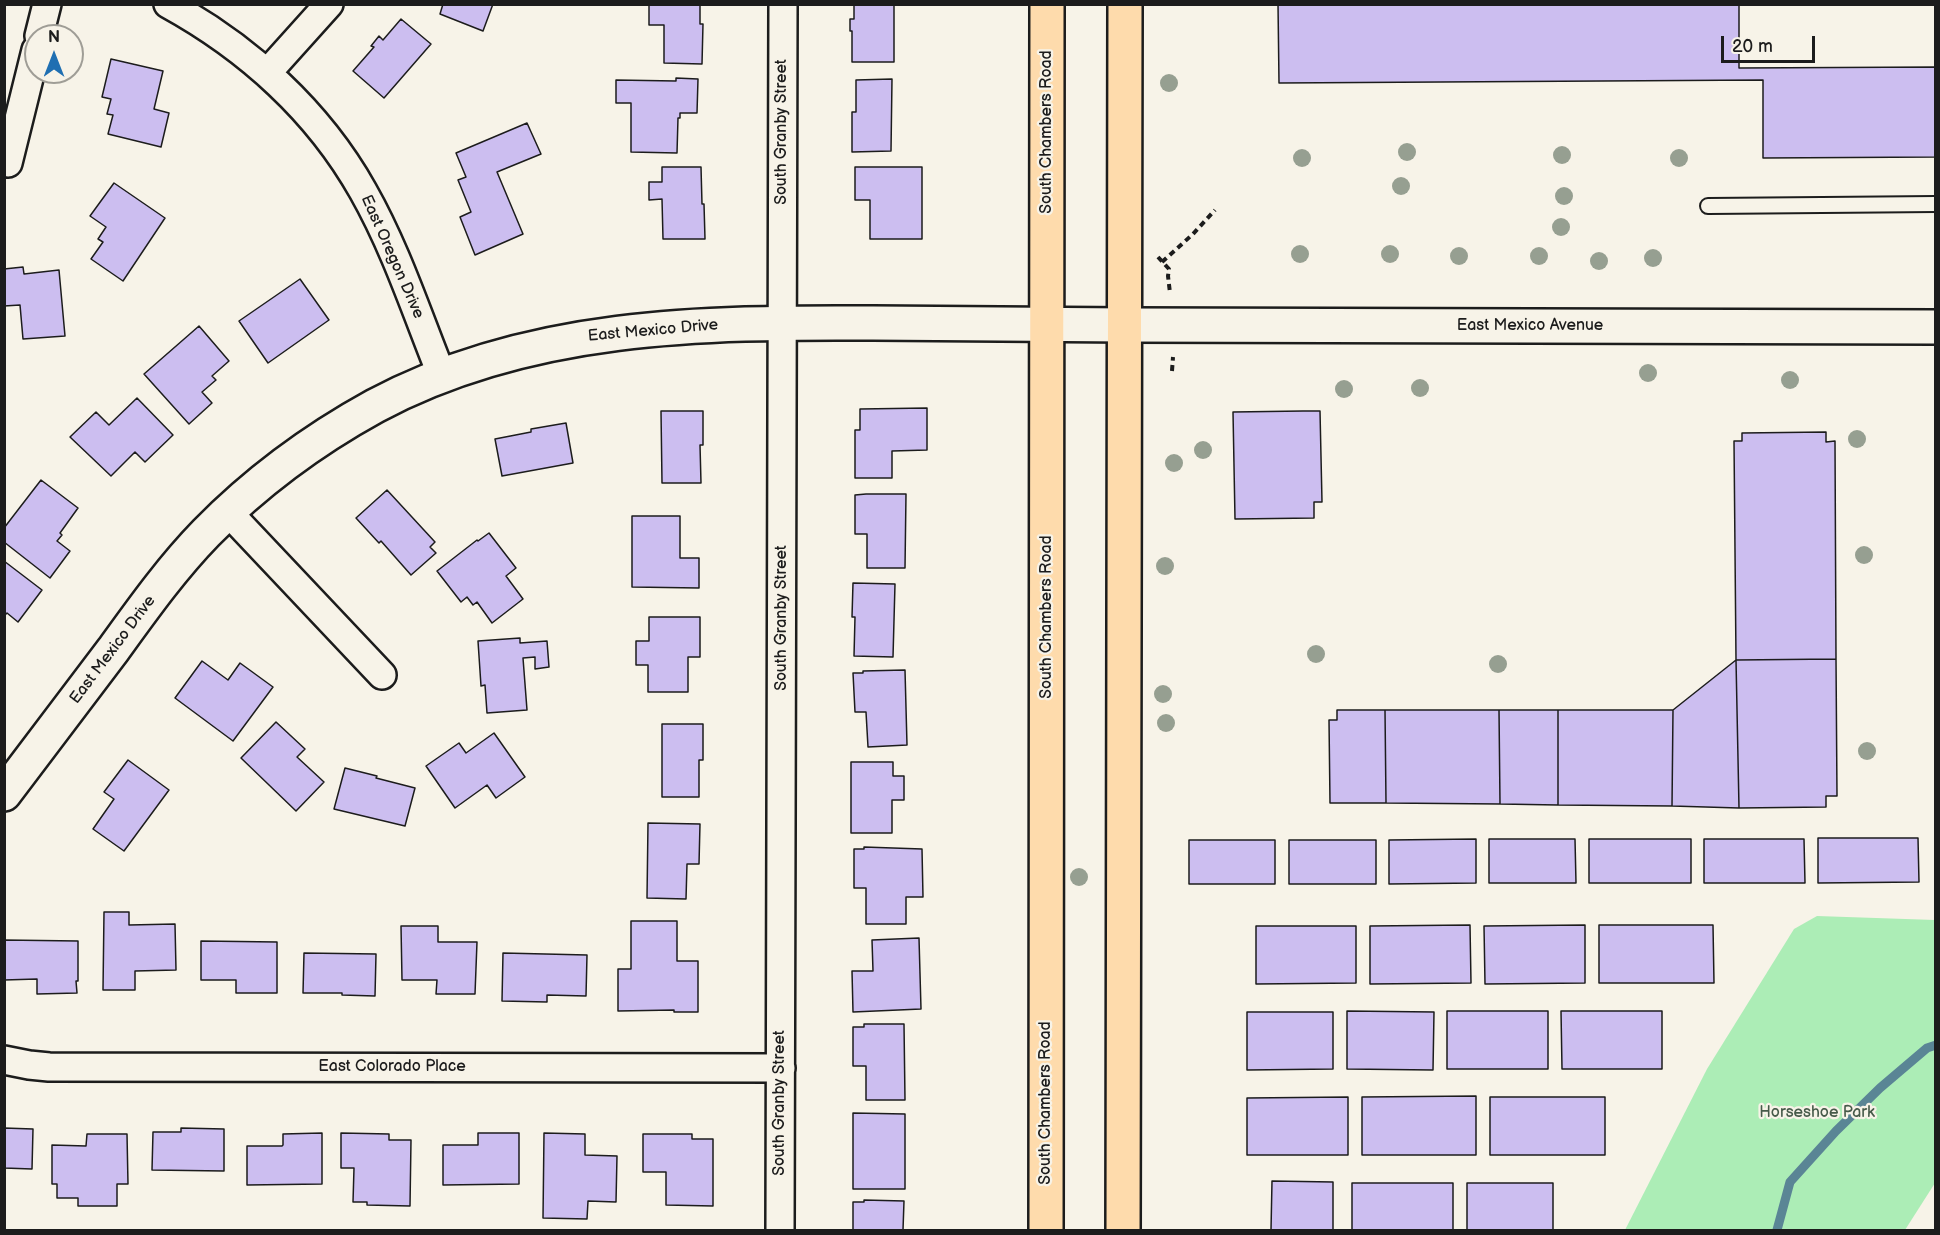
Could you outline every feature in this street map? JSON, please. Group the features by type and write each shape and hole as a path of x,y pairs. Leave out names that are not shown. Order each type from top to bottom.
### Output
{"main road":[{"name":"South Chambers Road","path":"1046,1230 1047,4"},
{"path":"1123,1230 1125,4"}],"street":[{"path":"42,24 47,4"},
{"name":"East Oregon Drive","path":"168,4 215,32 267,73 310,117 335,148 363,191 394,255 442,376"},
{"path":"267,73 329,4"},
{"name":"South Granby Street","path":"780,1230 783,4"},
{"path":"8,163 28,84"},
{"name":"East Mexico Drive","path":"4,794 157,590 203,536 228,512 261,483 318,441 378,405 442,376 516,351 585,337 710,325 782,322 1124,325"},
{"name":"East Mexico Avenue","path":"1124,325 1935,327"},
{"path":"228,512 382,675"},
{"name":"East Colorado Place","path":"4,1060 50,1067 781,1068"}],"lane":[{"path":"1708,206 1935,204"}],"path":[{"path":"1162,262 1215,210"},
{"path":"1157,256 1169,269 1175,325 1172,371"}],"green space":[{"name":"Horseshoe Park","path":"1817,916 1935,920 1935,1183 1905,1230 1625,1230 1707,1069 1794,929"}],"building":[{"path":"443,4 493,4 483,31 440,14"},
{"path":"649,4 700,4 700,24 703,24 702,64 664,63 664,25 649,25"},
{"path":"854,4 894,4 894,62 852,62 850,19 854,19"},
{"path":"1278,4 1739,4 1739,68 1936,67 1936,157 1763,158 1763,80 1279,83"},
{"path":"401,19 431,44 384,98 353,71 374,47 371,46 379,36 383,40"},
{"path":"111,59 163,71 154,109 169,113 161,147 108,134 113,115 107,114 111,99 102,97"},
{"path":"676,78 698,79 697,113 680,113 680,118 678,118 677,153 631,152 631,103 616,103 616,80 676,81"},
{"path":"892,79 891,151 852,152 852,112 856,112 856,80"},
{"path":"527,123 541,154 497,172 523,234 475,255 460,217 471,212 458,180 466,177 456,153"},
{"path":"662,167 701,167 705,239 663,239 662,199 649,200 649,182 662,182"},
{"path":"855,167 922,167 922,239 870,239 870,200 855,200"},
{"path":"114,183 165,218 123,281 91,259 103,242 98,239 106,227 90,216"},
{"path":"23,267 24,274 59,270 65,336 23,339 20,305 4,306 4,269"},
{"path":"300,279 329,320 268,363 239,321"},
{"path":"199,326 229,361 212,376 216,380 202,392 212,403 189,424 144,374"},
{"path":"137,398 173,435 145,462 135,452 111,476 70,437 96,412 109,425"},
{"path":"927,408 927,450 892,451 892,478 855,478 855,430 860,430 860,409"},
{"path":"661,411 703,411 703,445 700,445 701,483 662,483"},
{"path":"1320,411 1322,502 1314,502 1314,518 1235,519 1233,412"},
{"path":"566,423 573,463 502,476 495,439 531,432 531,429"},
{"path":"1826,432 1826,442 1835,441 1836,659 1736,660 1734,441 1742,441 1742,433"},
{"path":"41,480 78,508 57,541 70,551 50,578 4,542 4,528"},
{"path":"387,490 435,542 430,547 436,553 411,575 381,541 379,543 356,518"},
{"path":"906,494 905,568 867,568 867,534 855,534 855,495"},
{"path":"632,516 680,516 680,558 699,558 699,588 632,587"},
{"path":"489,533 516,568 506,576 523,599 492,623 477,602 473,605 467,597 461,602 437,571"},
{"path":"4,561 42,590 18,622 7,613 4,616"},
{"path":"853,583 895,584 893,657 854,656"},
{"path":"649,617 700,617 700,657 688,657 688,692 648,692 648,665 636,665 636,641 649,641"},
{"path":"520,638 520,643 547,641 549,667 535,669 535,657 523,658 527,710 487,713 485,685 481,686 478,641"},
{"path":"1836,659 1837,796 1826,796 1826,807 1739,808 1736,660"},
{"path":"1736,660 1739,808 1672,806 1673,710"},
{"path":"202,661 228,680 240,663 273,687 233,741 175,698"},
{"path":"905,670 907,745 868,747 866,712 855,712 853,673"},
{"path":"1337,710 1385,710 1386,803 1330,803 1329,720 1337,720"},
{"path":"1385,710 1499,710 1500,804 1386,803"},
{"path":"1499,710 1558,710 1558,805 1500,804"},
{"path":"1558,710 1673,710 1672,806 1558,805"},
{"path":"276,722 305,749 297,757 324,782 296,811 241,758"},
{"path":"662,724 703,724 703,760 699,760 699,797 662,797"},
{"path":"494,733 525,777 496,798 487,785 455,808 426,766 459,743 466,753"},
{"path":"128,760 169,790 124,851 93,829 114,799 104,792"},
{"path":"851,762 893,762 893,776 904,776 904,800 892,800 892,833 851,833"},
{"path":"345,768 415,788 405,826 334,809"},
{"path":"648,823 700,824 699,864 687,864 686,899 647,898"},
{"path":"1818,838 1918,838 1919,882 1818,883"},
{"path":"1476,839 1476,883 1389,884 1389,840"},
{"path":"1489,839 1575,839 1576,883 1489,883"},
{"path":"1589,839 1691,839 1691,883 1589,883"},
{"path":"1704,839 1804,839 1805,883 1704,883"},
{"path":"1189,840 1275,840 1275,884 1189,884"},
{"path":"1289,840 1376,840 1376,884 1289,884"},
{"path":"864,847 922,849 923,897 906,897 906,924 866,924 866,888 854,888 854,849 864,849"},
{"path":"104,912 129,912 129,925 175,924 176,970 135,971 135,990 103,990"},
{"path":"631,921 677,921 677,961 698,961 698,1012 618,1011 618,969 631,969"},
{"path":"1470,925 1471,983 1370,984 1370,926"},
{"path":"1585,925 1585,983 1485,984 1484,926"},
{"path":"1599,925 1713,925 1714,983 1599,983"},
{"path":"401,926 438,926 438,942 477,942 475,994 436,994 437,980 402,980"},
{"path":"1256,926 1356,926 1356,983 1256,984"},
{"path":"919,938 921,1009 853,1012 852,971 873,971 872,940"},
{"path":"4,940 78,941 77,993 37,994 37,979 4,980"},
{"path":"201,941 277,942 277,993 236,993 236,980 201,980"},
{"path":"304,953 376,954 375,996 303,993"},
{"path":"503,953 587,955 586,996 547,995 547,1002 502,1001"},
{"path":"1347,1011 1434,1012 1433,1070 1347,1069"},
{"path":"1447,1011 1548,1011 1548,1069 1447,1069"},
{"path":"1561,1011 1662,1011 1662,1069 1562,1069"},
{"path":"1247,1012 1333,1012 1333,1069 1247,1070"},
{"path":"864,1024 904,1024 905,1100 866,1100 866,1066 853,1066 853,1027 864,1027"},
{"path":"1476,1096 1476,1155 1362,1155 1362,1097"},
{"path":"1348,1097 1348,1155 1247,1155 1247,1098"},
{"path":"1490,1097 1605,1097 1605,1155 1490,1155"},
{"path":"853,1113 905,1114 905,1189 853,1189"},
{"path":"4,1128 33,1129 32,1169 4,1168"},
{"path":"181,1128 224,1129 224,1171 152,1170 153,1132 181,1132"},
{"path":"322,1133 322,1184 247,1185 247,1146 282,1146 283,1134"},
{"path":"341,1133 389,1134 389,1140 411,1140 410,1206 367,1205 367,1202 353,1202 354,1168 341,1168"},
{"path":"478,1133 519,1133 519,1184 443,1185 443,1145 478,1145"},
{"path":"544,1133 585,1134 585,1155 617,1156 616,1202 588,1201 587,1219 543,1218"},
{"path":"87,1134 127,1134 128,1184 117,1184 117,1206 78,1206 78,1198 57,1198 57,1184 52,1184 52,1145 86,1146"},
{"path":"643,1134 692,1134 692,1139 713,1139 713,1206 666,1205 666,1172 643,1172"},
{"path":"1272,1181 1333,1182 1333,1230 1271,1230"},
{"path":"1352,1183 1453,1183 1453,1230 1352,1230"},
{"path":"1467,1183 1553,1183 1553,1230 1467,1230"},
{"path":"864,1200 904,1201 903,1230 853,1230 853,1202 864,1202"}],"waterway":[{"path":"1777,1230 1790,1182 1836,1131 1880,1088 1927,1048 1936,1045"}]}
